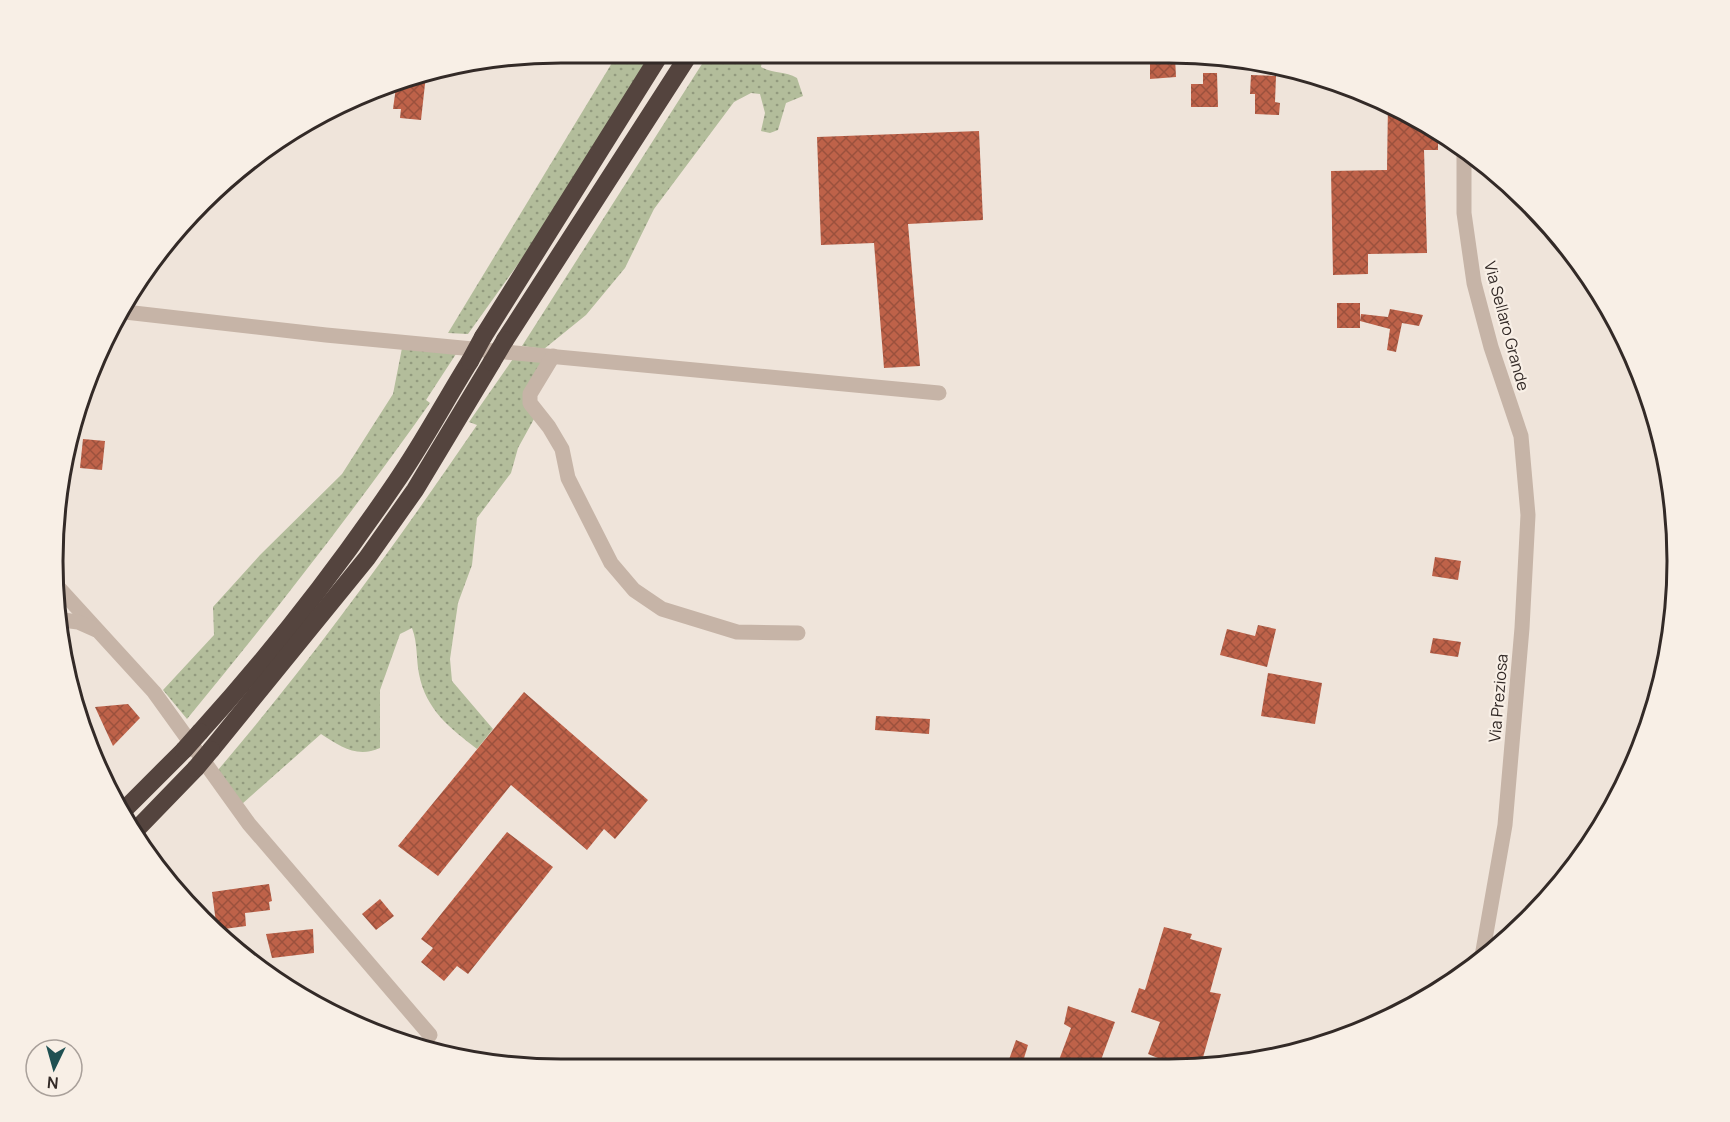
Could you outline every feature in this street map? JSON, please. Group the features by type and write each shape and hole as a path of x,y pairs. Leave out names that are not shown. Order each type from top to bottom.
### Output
{"highway":[{"path":"128,806 200,732 277,642 346,553 397,480 483,337 655,63"},
{"path":"140,826 196,768 368,558 416,489 492,362 684,63"}],"street":[{"name":"Via Sellaro Grande","path":"1464,160 1464,213 1474,283 1491,347 1521,436"},
{"path":"130,313 326,335 939,393"},
{"path":"553,356 530,394 530,403 549,427 562,449 568,478 611,563 634,590 662,609 737,632 798,633"},
{"name":"Via Preziosa","path":"1484,946 1505,825 1516,705 1528,515 1521,436"},
{"path":"64,593 102,632 154,692 249,824 430,1035"},
{"path":"67,621 102,632"}],"green space":[{"path":"612,63 648,63 536,239 468,334 448,333"},
{"path":"703,63 762,63 761,67 770,71 797,78 803,96 786,103 778,130 770,133 761,131 765,113 760,94 751,93 734,102 654,209 625,268 586,315 544,349 522,346"},
{"path":"402,348 456,354 426,400 430,403 372,484 187,719 163,690 214,635 213,607 260,555 342,474 393,394"},
{"path":"515,356 545,360 531,385 534,419 518,448 511,473 477,518 472,565 458,603 450,659 452,681 493,729 477,749 440,717 422,687 412,628 400,634 380,690 380,748 364,752 349,750 321,734 242,804 218,770 286,687 384,558 477,425 469,422"}],"building":[{"path":"1150,63 1175,63 1176,77 1150,79"},
{"path":"1203,73 1217,73 1218,107 1191,107 1191,84 1203,84"},
{"path":"1251,75 1276,76 1275,102 1280,103 1279,115 1255,114 1255,94 1250,94"},
{"path":"425,82 421,120 400,118 401,109 393,109 395,91"},
{"path":"1388,113 1438,142 1438,150 1424,150 1427,253 1368,254 1368,274 1333,275 1331,171 1387,170"},
{"path":"979,131 983,220 908,224 920,366 884,368 874,243 821,245 817,137"},
{"path":"1337,303 1360,303 1360,328 1337,328"},
{"path":"1390,309 1423,315 1419,326 1402,323 1396,352 1387,350 1390,329 1360,321 1361,314 1388,317"},
{"path":"83,439 105,441 102,470 80,468"},
{"path":"1435,557 1461,561 1458,580 1432,576"},
{"path":"1258,625 1276,629 1267,667 1220,655 1227,629 1255,636"},
{"path":"1433,638 1461,642 1458,657 1430,653"},
{"path":"1268,673 1322,683 1315,724 1261,716"},
{"path":"524,692 648,800 615,839 604,829 587,850 511,785 438,876 398,846"},
{"path":"128,704 140,718 113,746 95,707"},
{"path":"876,716 930,719 929,734 875,730"},
{"path":"507,832 553,867 468,974 457,966 444,981 421,962 433,948 421,939"},
{"path":"269,884 272,901 269,902 270,910 245,913 246,926 226,929 216,919 212,892"},
{"path":"380,899 394,916 376,930 362,914"},
{"path":"1164,927 1192,934 1190,939 1222,948 1210,992 1221,994 1203,1058 1160,1059 1148,1054 1160,1022 1131,1012 1139,988 1145,990"},
{"path":"313,929 314,953 272,958 266,934"},
{"path":"1068,1006 1115,1022 1101,1059 1059,1059 1071,1028 1064,1024"},
{"path":"1016,1040 1028,1045 1024,1059 1009,1059"}]}
